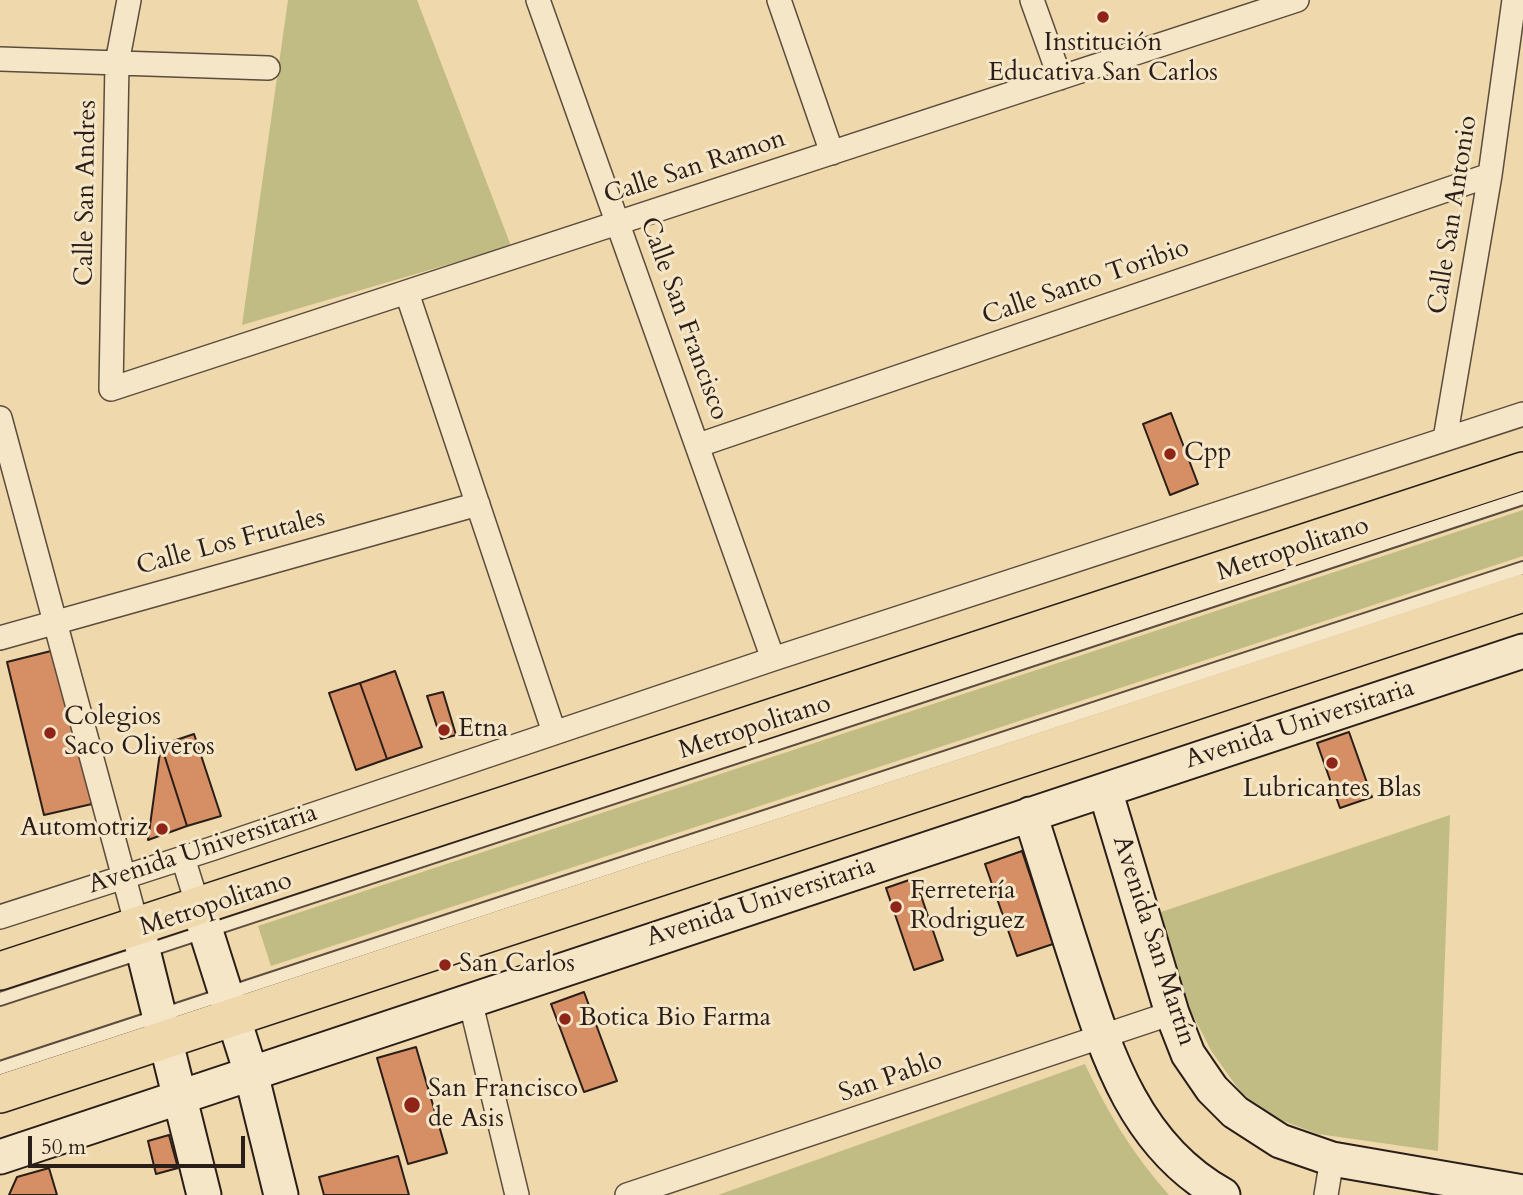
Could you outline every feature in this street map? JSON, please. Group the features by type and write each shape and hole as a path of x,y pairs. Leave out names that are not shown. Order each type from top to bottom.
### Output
{"main road":[{"name":"Avenida Universitaria","path":"0,971 140,939 202,919 1523,471"},
{"path":"0,1094 162,1028 230,1005 1523,593"}],"street":[{"name":"Calle San Andres","path":"111,389 117,63 129,0"},
{"name":"Calle San Francisco","path":"538,0 699,445 773,659"},
{"path":"779,0 832,153"},
{"path":"1032,0 1060,78"},
{"name":"Calle San Ramon","path":"111,389 1297,0"},
{"name":"Calle San Antonio","path":"1445,439 1490,174 1514,0"},
{"path":"0,59 268,68"},
{"name":"Calle Santo Toribio","path":"699,445 1490,174"},
{"path":"407,293 554,732"},
{"name":"Avenida Universitaria","path":"0,917 773,659 1523,414"},
{"path":"0,418 57,621 204,1195"},
{"name":"Calle Los Frutales","path":"0,638 478,505"},
{"name":"Avenida Universitaria","path":"0,1157 1523,651"},
{"name":"Avenida San Martín","path":"1105,790 1172,1013 1188,1054 1212,1089 1235,1112 1280,1141 1332,1159 1523,1192"},
{"path":"1030,814 1101,1036 1118,1080 1151,1132 1183,1166 1223,1195"},
{"path":"183,858 251,1073 281,1195"},
{"path":"470,1000 517,1195"},
{"name":"San Pablo","path":"627,1195 1172,1013"},
{"path":"1326,1195 1332,1159"}],"lane":[{"name":"Metropolitano","path":"202,919 1523,498"},
{"path":"230,1005 1523,568"},
{"name":"Metropolitano","path":"0,999 140,939"},
{"path":"0,1068 162,1028"}],"shaded area":[{"path":"288,0 417,0 511,246 242,325"},
{"path":"1523,510 1523,556 271,966 258,926"},
{"path":"1450,815 1438,1151 1318,1134 1278,1119 1242,1094 1212,1052 1187,1004 1158,913"},
{"path":"1085,1064 1122,1133 1169,1195 718,1195"}],"building":[{"name":"Cpp","path":"1171,413 1198,484 1170,495 1143,424"},
{"name":"Colegios Saco Oliveros","path":"55,650 92,804 44,815 7,662"},
{"path":"395,671 422,747 387,759 360,683"},
{"path":"360,683 387,759 356,770 329,693"},
{"path":"443,692 456,735 441,739 427,696"},
{"path":"1349,732 1372,797 1340,808 1317,743"},
{"path":"194,734 221,816 187,826 161,745"},
{"path":"161,745 187,826 148,840"},
{"path":"1022,851 1053,944 1017,956 985,864"},
{"path":"915,878 943,960 914,970 886,888"},
{"path":"584,992 617,1081 584,1092 551,1004"},
{"name":"San Francisco de Asis","path":"416,1047 447,1153 408,1164 377,1058"},
{"path":"169,1135 178,1168 156,1174 148,1141"},
{"path":"398,1156 409,1195 324,1195 319,1177"},
{"path":"49,1168 57,1195 9,1195 17,1177"}],"place":[{"name":"Institución Educativa San Carlos","path":"1103,17"},
{"name":"Cpp","path":"1170,454"},
{"name":"Etna","path":"444,730"},
{"name":"Colegios Saco Oliveros","path":"50,733"},
{"name":"Lubricantes Blas","path":"1332,763"},
{"name":"Automotriz","path":"162,829"},
{"name":"Ferretería Rodriguez","path":"896,907"},
{"name":"San Carlos","path":"445,965"},
{"name":"Botica Bio Farma","path":"565,1019"},
{"name":"San Francisco de Asis","path":"412,1105"}]}
